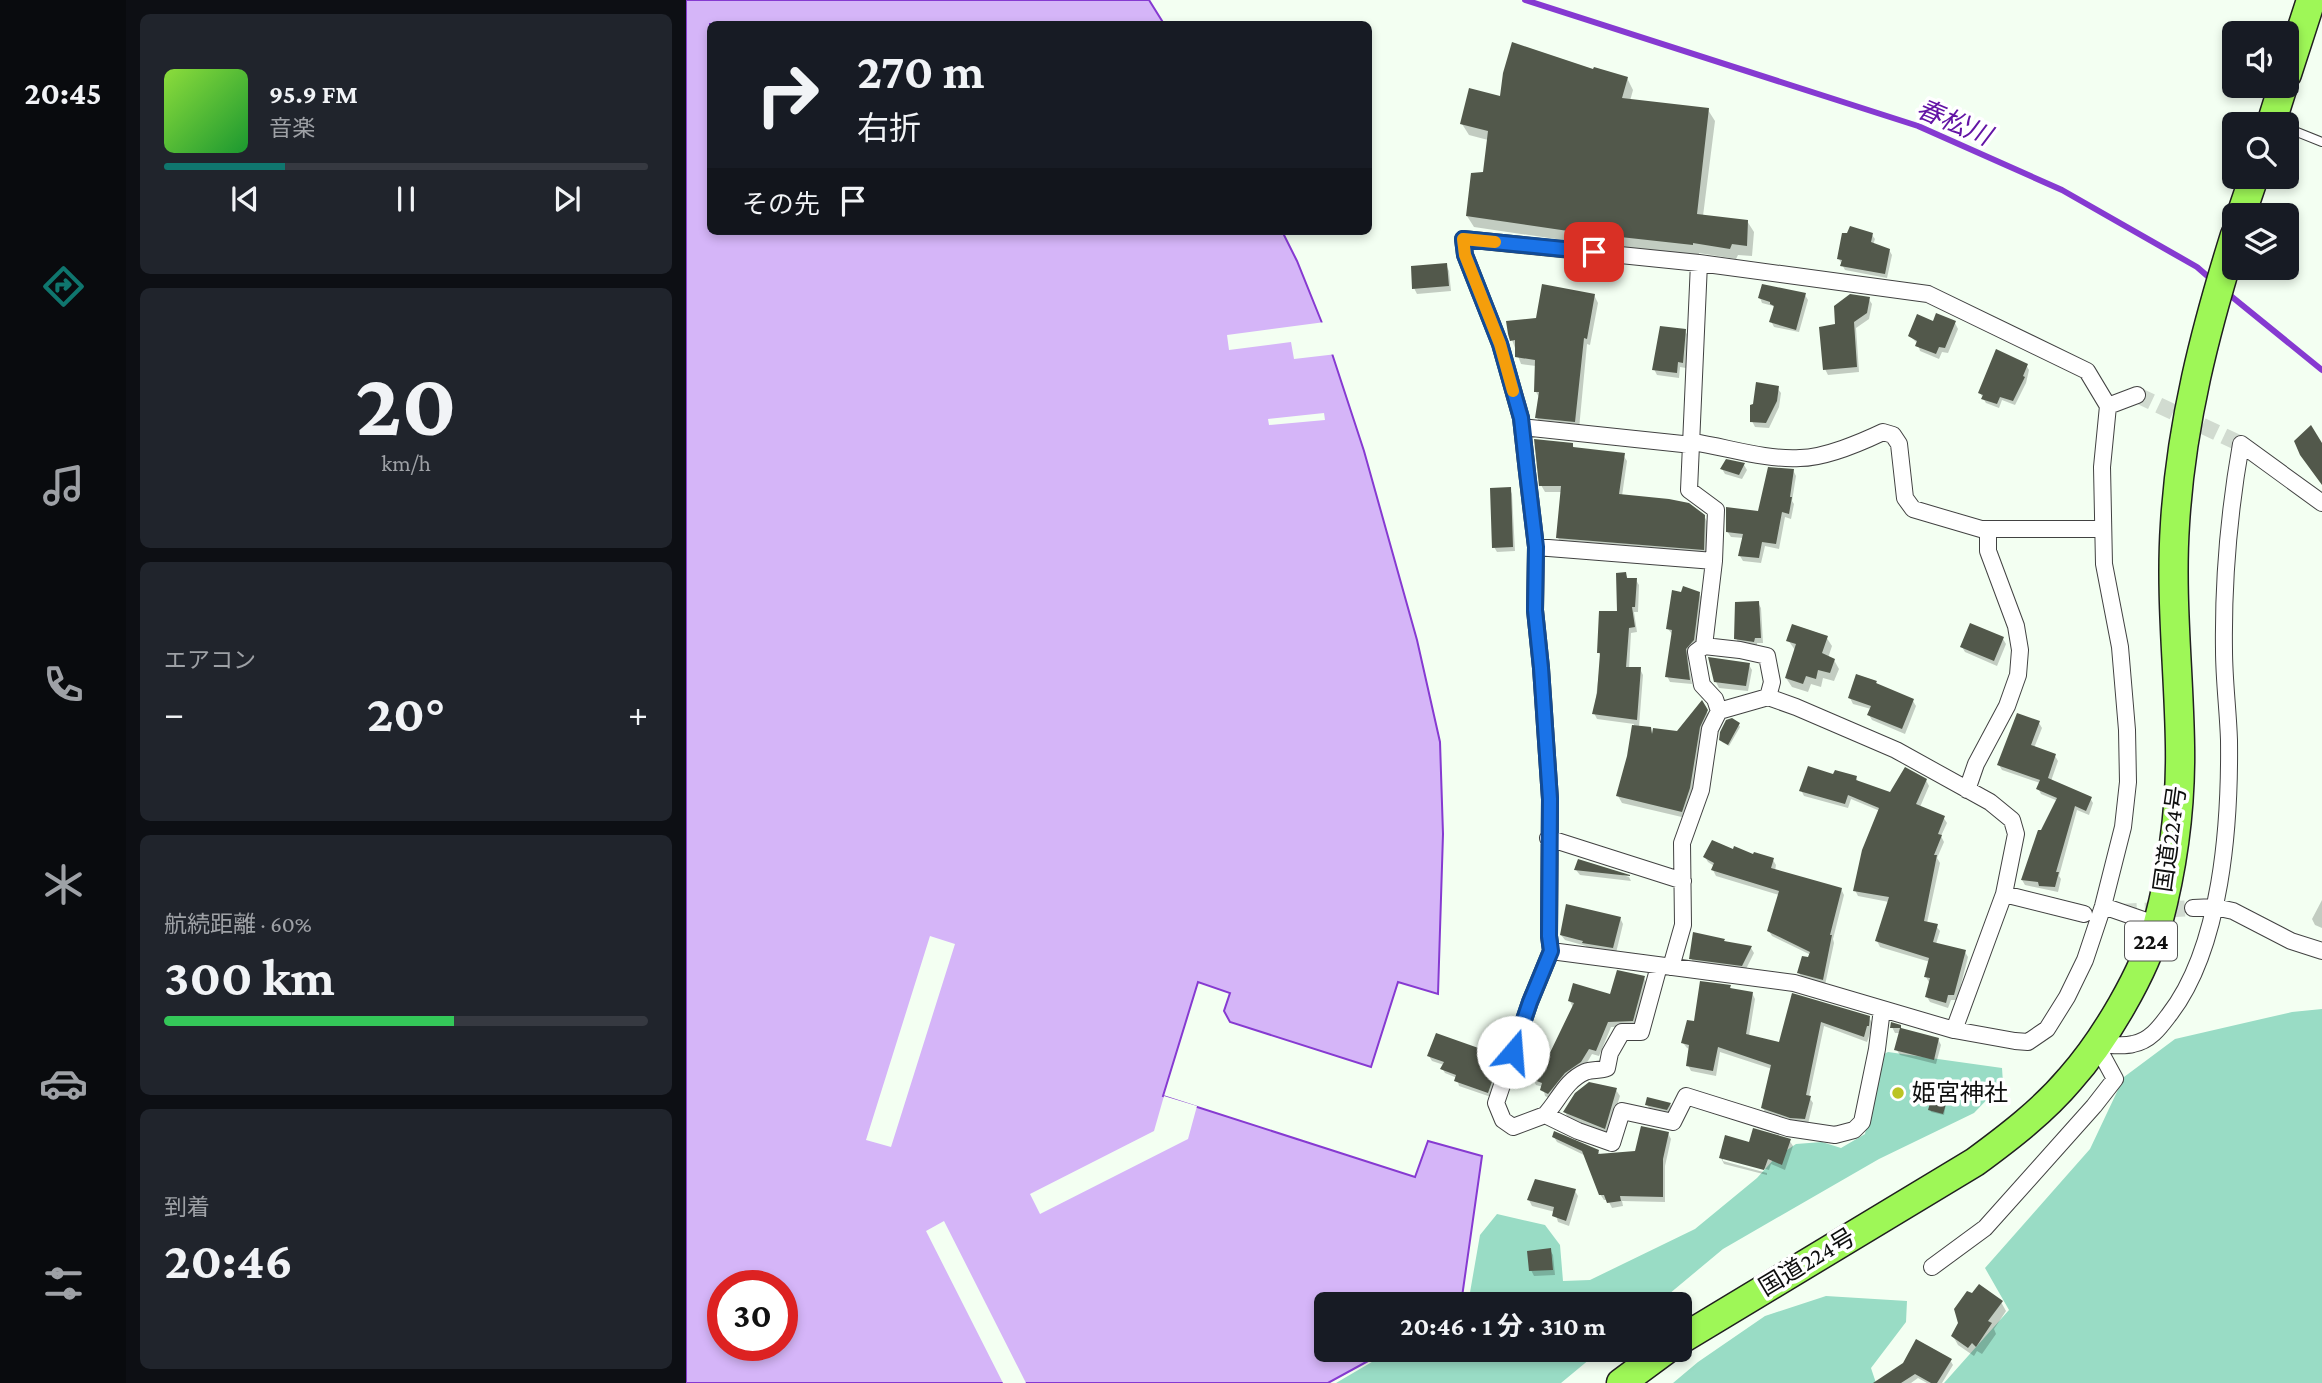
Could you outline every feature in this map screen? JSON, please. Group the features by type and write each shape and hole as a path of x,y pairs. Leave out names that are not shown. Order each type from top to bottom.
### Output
{"highway":[{"path":"2299,37 2311,0"},
{"name":"国道224号","path":"1692,1333 1975,1162 2016,1132 2061,1088 2096,1044 2129,993 2158,925 2176,830 2180,762 2175,525 2185,432 2195,373 2222,276"},
{"path":"1620,1383 1649,1362"}],"street":[{"path":"1551,951 1665,967 1794,983 1954,1030 2028,1042 2047,1028 2067,997 2085,960 2103,906 2123,827 2128,782 2120,647 2104,564 2102,529 2102,467 2108,406 2087,371 1928,294 1699,263 1463,239 1465,255 1500,344 1522,427 1536,547 1535,610 1550,799 1548,838 1551,951 1530,1002 1496,1103 1503,1120 1513,1127 1545,1115 1567,1084 1577,1076 1589,1070 1601,1071 1607,1068 1610,1053 1622,1032 1641,1032 1665,967 1683,925 1682,843 1701,790 1710,729 1719,711 1715,699 1702,685 1696,652 1704,646 1767,656 1772,682 1768,697"},
{"path":"1699,263 1689,490 1716,510 1714,561 1704,646"},
{"path":"2108,406 2137,395"},
{"path":"1522,427 1692,443 1799,458 1867,440 1883,432 1893,435 1899,444 1905,498 1913,509 1981,529 2102,529"},
{"path":"1933,1267 1984,1228 2116,1079 2096,1044 2134,1044 2154,1034 2184,996 2214,907 2228,813 2225,582 2231,500 2241,444 2322,503"},
{"path":"1967,790 1976,764 2007,706 2018,675 2020,650 2016,626 1987,551 1988,529"},
{"path":"1536,547 1714,561"},
{"path":"1719,711 1768,697 1896,750 1990,802 2012,820 2016,834 2004,894 1954,1030"},
{"path":"1548,838 1683,881"},
{"path":"2004,894 2084,914"},
{"path":"2103,906 2158,925"},
{"path":"2193,908 2214,907 2233,911 2291,941 2322,951"},
{"path":"1545,1115 1612,1143 1622,1111 1673,1122 1686,1096 1788,1128 1835,1135 1854,1130 1862,1122 1882,1009"}],"lane":[{"path":"2299,133 2322,142"}],"green space":[{"path":"2322,1009 2322,1383 1944,1383 2009,1310 1985,1268 2090,1149 2124,1077 2175,1039 2292,1012"},
{"path":"1888,1052 2002,1068 2003,1083 1974,1113 1879,1159 1723,1249 1671,1292 1470,1292 1480,1235 1497,1214 1545,1225 1560,1245 1563,1281 1590,1280 1695,1229 1757,1178 1775,1158 1796,1144 1822,1142 1841,1148 1865,1134 1880,1056"},
{"path":"1826,1296 1907,1301 1906,1322 1871,1368 1876,1383 1673,1383 1698,1362 1765,1316"},
{"path":"1372,1362 1586,1362 1561,1383 1336,1383"}],"shaded area":[{"path":"686,0 1149,0 1162,21 707,21 707,235 1284,235 1297,261 1322,323 1364,451 1417,640 1440,742 1443,834 1438,994 1398,982 1371,1067 1230,1022 1224,1011 1230,993 1198,982 1163,1096 1415,1177 1428,1141 1482,1156 1463,1292 1314,1292 1314,1362 1366,1362 1328,1383 686,1383"}],"pier":[{"path":"1325,322 1337,354 1294,359 1291,342 1229,350 1227,335"},
{"path":"1324,413 1325,420 1269,425 1268,419"},
{"path":"930,936 955,944 891,1147 866,1140"},
{"path":"1164,1096 1197,1106 1188,1139 1040,1214 1030,1194 1154,1131"},
{"path":"944,1221 1026,1383 1003,1383 926,1231"}],"building":[{"path":"1512,42 1593,69 1594,67 1628,77 1622,98 1709,108 1697,214 1748,220 1747,246 1732,244 1730,249 1575,232 1466,216 1471,173 1483,172 1488,131 1460,124 1469,88 1500,96"},
{"path":"1850,226 1873,233 1871,242 1890,249 1885,274 1840,266 1842,260 1837,259 1842,233 1847,233"},
{"path":"1447,263 1449,286 1412,289 1411,266"},
{"path":"1542,284 1595,294 1587,339 1584,338 1575,422 1535,418 1539,392 1534,392 1535,360 1515,357 1515,340 1510,341 1508,334 1506,321 1536,318"},
{"path":"1762,284 1806,293 1796,330 1769,322 1774,306 1758,298"},
{"path":"1850,294 1870,297 1867,313 1854,322 1857,367 1823,370 1819,327 1835,324 1834,306"},
{"path":"1936,313 1956,321 1945,348 1939,347 1936,354 1915,346 1917,341 1908,336 1917,314 1933,321"},
{"path":"1660,326 1686,329 1683,363 1678,362 1677,373 1652,370"},
{"path":"1996,349 2028,364 2023,376 2025,377 2013,401 2000,397 1997,404 1981,399 1983,395 1978,393"},
{"path":"1756,382 1779,386 1777,401 1766,423 1750,422 1750,405 1753,404"},
{"path":"2311,425 2322,443 2322,485 2300,455 2294,441"},
{"path":"1534,439 1625,453 1619,494 1689,503 1705,515 1704,550 1556,538 1561,486 1539,486"},
{"path":"1726,459 1745,463 1739,475 1720,469"},
{"path":"1768,467 1794,469 1789,514 1782,512 1776,544 1762,542 1759,558 1738,556 1743,534 1726,532 1726,507 1758,511"},
{"path":"1511,487 1513,547 1492,548 1490,488"},
{"path":"1626,572 1627,578 1637,578 1635,607 1632,607 1635,627 1629,628 1626,667 1641,667 1637,720 1592,714 1597,693 1600,653 1597,653 1599,611 1617,611 1616,573"},
{"path":"1683,586 1700,592 1694,640 1686,649 1690,680 1665,677 1672,630 1666,629 1672,590 1681,592"},
{"path":"1759,601 1761,638 1755,638 1754,642 1734,639 1735,602"},
{"path":"1970,623 2004,637 1994,661 1960,647"},
{"path":"1792,624 1828,636 1822,653 1835,659 1830,673 1818,670 1816,679 1806,676 1803,684 1785,678 1796,644 1786,641"},
{"path":"1708,657 1750,663 1746,686 1714,682"},
{"path":"1856,674 1914,699 1902,729 1867,715 1871,706 1848,698"},
{"path":"1702,700 1708,710 1700,727 1690,788 1682,812 1616,796 1632,725 1651,727 1652,734 1653,728 1677,731"},
{"path":"2017,713 2040,721 2031,745 2056,754 2048,778 2092,797 2086,811 2075,806 2056,872 2059,872 2055,887 2039,886 2038,882 2021,880 2038,830 2041,830 2057,798 2036,789 2040,780 1997,765"},
{"path":"1732,718 1740,723 1728,745 1719,740 1720,732 1726,720"},
{"path":"1808,766 1833,774 1835,770 1857,776 1856,780 1890,792 1905,767 1927,779 1916,804 1945,816 1938,834 1942,835 1934,855 1937,855 1924,921 1938,924 1933,942 1966,950 1954,995 1948,995 1946,1003 1925,997 1930,978 1924,977 1929,958 1875,941 1889,897 1853,891 1862,850 1879,808 1848,795 1845,804 1799,791"},
{"path":"1712,840 1733,849 1734,846 1753,854 1754,852 1774,858 1771,868 1842,888 1830,935 1823,980 1797,973 1802,956 1808,957 1810,952 1767,931 1779,891 1711,870 1714,863 1703,857"},
{"path":"1578,859 1630,875 1630,876 1574,870"},
{"path":"1566,904 1621,917 1613,948 1582,943 1583,941 1560,935"},
{"path":"1693,932 1752,946 1742,966 1689,959"},
{"path":"1617,970 1645,976 1633,1021 1608,1022 1596,1051 1589,1049 1581,1062 1565,1073 1548,1094 1540,1090 1542,1083 1531,1079 1537,1057 1546,1061 1574,1003 1568,1001 1573,983 1610,994"},
{"path":"1700,981 1731,985 1730,988 1753,992 1746,1034 1779,1042 1792,993 1870,1016 1869,1026 1864,1037 1821,1022 1806,1095 1811,1096 1805,1119 1790,1118 1761,1108 1771,1065 1718,1047 1713,1071 1686,1066 1689,1045 1681,1043 1687,1020 1694,1021"},
{"path":"1891,1022 1901,1025 1901,1028 1939,1038 1934,1060 1894,1050 1900,1028 1890,1028"},
{"path":"1436,1033 1501,1056 1488,1093 1454,1081 1456,1075 1440,1069 1444,1062 1427,1056"},
{"path":"1589,1082 1617,1088 1605,1129 1563,1112 1575,1093"},
{"path":"1933,1093 1948,1097 1943,1114 1928,1110"},
{"path":"1647,1097 1671,1103 1667,1110 1645,1105"},
{"path":"1641,1126 1669,1132 1663,1159 1663,1197 1620,1196 1621,1201 1607,1203 1604,1195 1599,1195 1582,1151 1552,1137 1554,1131 1599,1150 1598,1154 1635,1151"},
{"path":"1753,1128 1791,1139 1782,1165 1768,1159 1764,1170 1719,1158 1725,1135 1749,1142"},
{"path":"1535,1179 1576,1189 1566,1221 1552,1216 1554,1207 1527,1200"},
{"path":"1551,1248 1553,1270 1529,1271 1527,1251"},
{"path":"1979,1284 2003,1301 1988,1321 1992,1323 1976,1347 1972,1343 1968,1348 1951,1336 1958,1323 1954,1309 1967,1291 1972,1293"},
{"path":"1916,1339 1952,1359 1937,1383 1931,1383 1915,1374 1901,1383 1873,1383 1903,1363"}],"waterway":[{"name":"春松川","path":"1525,0 1918,126 2062,190 2197,267 2212,280"},
{"name":"春松川","path":"2226,292 2322,370"}],"tunnel":[{"path":"2137,395 2241,444"},
{"path":"2121,912 2193,908"}],"slow traffic":[{"path":"1495,242 1463,239 1465,255 1500,344 1513,391"}],"place":[{"name":"姫宮神社","path":"1898,1093"}],"route":[{"path":"1513,1052 1551,951 1548,838 1550,799 1535,610 1536,547 1521,418 1500,344 1465,255 1463,239 1594,252"}]}
